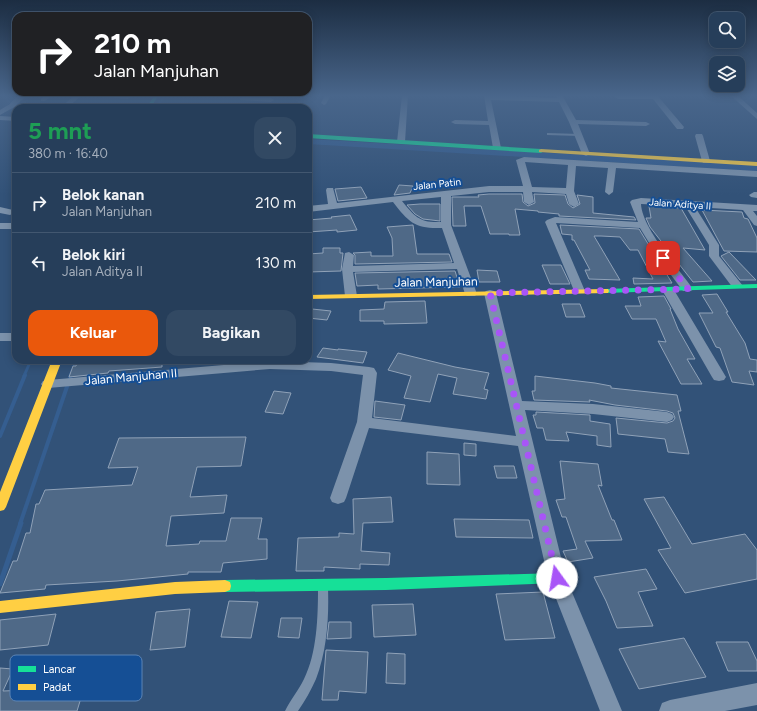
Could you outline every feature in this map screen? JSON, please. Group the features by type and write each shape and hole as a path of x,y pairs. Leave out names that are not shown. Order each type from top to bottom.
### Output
{"main road":[{"path":"312,136 757,164"},
{"name":"Jalan Manjuhan","path":"312,297 668,290 757,286"},
{"path":"0,507 28,431 56,364"},
{"path":"0,607 175,588 386,584 557,578"}],"street":[{"path":"401,142 402,128"},
{"path":"492,128 497,148"},
{"path":"576,128 586,154"},
{"path":"699,136 706,161"},
{"path":"529,202 525,175 520,160 757,174"},
{"path":"572,163 570,191 574,204"},
{"path":"609,192 612,166"},
{"name":"Jalan Patin","path":"312,209 500,188 570,191"},
{"path":"330,190 333,206"},
{"path":"446,194 446,226 471,294"},
{"path":"396,200 413,222 420,225 446,226"},
{"name":"Jalan Aditya II","path":"688,289 655,247 635,202 641,201 757,208"},
{"path":"688,204 714,245 714,256 717,261 738,286"},
{"path":"746,208 757,222"},
{"path":"579,291 550,222 555,220 644,225"},
{"path":"0,226 12,226"},
{"path":"349,254 347,269 351,296"},
{"path":"347,269 460,266"},
{"path":"668,290 719,377"},
{"path":"490,293 557,578 611,711"},
{"path":"0,337 12,337"},
{"name":"Jalan Manjuhan II","path":"48,384 270,365 365,370 370,373 364,422 338,498"},
{"path":"516,405 587,409 667,417"},
{"path":"364,422 525,442"},
{"path":"670,711 757,694"}],"lane":[{"path":"548,134 579,135"},
{"path":"291,711 312,674 324,615 323,584"}],"water":[{"path":"312,139 757,165 757,171 312,144"}],"building":[{"path":"399,185 413,186 410,193 394,195"},
{"path":"361,187 367,198 338,201 335,189"},
{"path":"522,194 523,202 528,206 535,203 534,194 565,195 568,204 573,208 580,204 577,195 593,197 593,213 634,217 636,220 559,216 559,214 515,209 520,235 490,234 481,206 464,206 466,226 453,226 452,197 479,197 478,195"},
{"path":"440,204 440,221 423,219 415,214 407,205"},
{"path":"649,206 681,208 705,250 683,248 712,281 693,282 650,227 646,218 651,218"},
{"path":"702,210 742,212 744,218 748,219 757,238 757,252 724,251"},
{"path":"350,215 357,230 337,232 337,230 312,232 312,220 332,218 331,217"},
{"path":"413,225 417,254 449,254 452,262 355,264 355,255 353,253 371,252 371,256 393,256 392,238 387,227"},
{"path":"560,225 639,229 672,283 634,284 633,278 653,279 638,250 630,250 620,237 601,236 594,236 620,280 589,279 585,270 590,270 574,240 572,240 572,235 562,234"},
{"path":"323,248 340,248 340,253 343,253 341,271 312,272 312,254 323,253"},
{"path":"729,252 756,280 740,280 721,256"},
{"path":"542,265 561,265 570,284 550,284"},
{"path":"477,270 497,271 500,282 479,282"},
{"path":"455,271 460,287 378,289 378,285 357,286 355,273"},
{"path":"717,294 745,343 750,359 757,360 757,372 749,371 754,385 732,382 720,348 716,347 699,313 713,313 702,295"},
{"path":"664,296 671,309 678,329 695,359 687,359 702,384 681,384 658,341 666,342 656,319 632,319 625,306 641,306 638,297"},
{"path":"425,301 427,323 384,324 384,321 360,321 360,310 384,309 385,302"},
{"path":"562,304 580,304 585,317 566,317"},
{"path":"312,309 331,311 327,320 312,318"},
{"path":"323,348 367,352 363,363 317,357"},
{"path":"398,353 455,367 489,373 484,389 488,390 486,399 453,394 457,378 438,374 430,402 404,398 411,376 388,370"},
{"path":"77,364 162,364 162,367 109,371 108,373 69,377 73,366 76,366"},
{"path":"535,376 595,383 611,386 611,388 677,395 681,411 678,411 689,454 668,452 665,439 618,434 616,418 667,423 673,421 675,418 673,413 589,400 590,402 534,400 532,391 535,391"},
{"path":"274,391 291,393 283,414 265,412"},
{"path":"375,401 405,405 401,420 374,417"},
{"path":"536,412 590,415 590,421 610,424 611,447 597,445 597,436 566,432 569,441 546,440 543,428 537,428 533,415 536,415"},
{"path":"246,437 241,466 197,467 190,497 227,495 224,513 171,516 166,546 199,544 200,541 226,541 231,518 262,518 258,539 267,539 267,559 223,563 221,572 188,572 188,574 117,581 46,585 45,589 0,593 13,561 17,561 26,533 30,533 36,504 39,504 45,490 132,485 138,467 108,468 119,438"},
{"path":"464,443 476,444 476,456 464,455"},
{"path":"427,452 459,454 460,485 427,484"},
{"path":"560,461 598,464 602,486 598,485 622,540 585,541 593,558 568,562 563,551 577,549 566,517 562,517 556,500 565,499"},
{"path":"494,466 514,466 517,478 497,478"},
{"path":"391,497 393,522 363,523 361,551 390,553 389,565 360,564 360,569 324,567 324,571 296,571 298,538 339,537 339,533 354,534 353,499"},
{"path":"664,497 692,544 745,534 757,550 757,579 685,593 658,550 671,548 644,499"},
{"path":"454,519 529,520 533,538 456,537"},
{"path":"646,569 657,589 638,592 653,626 617,628 594,577"},
{"path":"543,592 555,638 505,640 496,594"},
{"path":"229,601 258,602 251,638 221,637"},
{"path":"413,604 416,635 374,637 372,605"},
{"path":"190,609 185,647 150,650 156,612"},
{"path":"56,614 48,645 0,650 0,620"},
{"path":"281,618 302,618 299,638 278,637"},
{"path":"329,622 351,622 351,638 327,639"},
{"path":"684,638 706,677 639,689 619,649"},
{"path":"716,642 748,642 757,661 757,671 728,671"},
{"path":"326,650 368,652 366,693 339,691 338,700 322,700"},
{"path":"387,653 405,654 405,684 386,683"},
{"path":"0,668 10,669 10,676 3,691 10,691 10,701 80,701 77,711 0,711"}],"waterway":[{"path":"24,376 29,364"},
{"path":"70,376 74,364"},
{"path":"0,436 25,375"},
{"path":"20,524 71,375"},
{"path":"0,584 21,523"}],"traffic: fast":[{"path":"312,136 541,151"},
{"path":"605,291 757,286"},
{"path":"225,586 386,584 557,578"}],"traffic: slow":[{"path":"541,151 757,164"},
{"path":"312,297 605,291"},
{"path":"0,507 55,364"},
{"path":"0,607 175,588 225,586"}],"route":[{"path":"557,578 490,293 688,289 663,258"}]}
